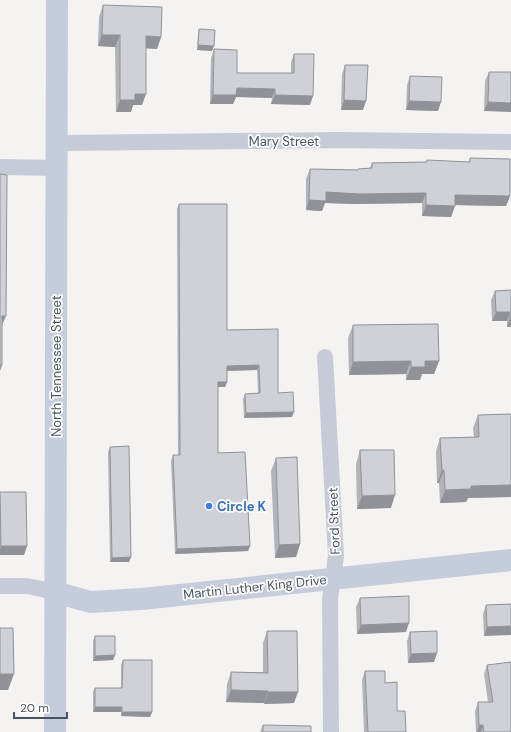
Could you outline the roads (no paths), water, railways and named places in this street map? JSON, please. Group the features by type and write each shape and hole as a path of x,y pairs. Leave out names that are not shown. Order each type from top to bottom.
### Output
{"main road":[{"name":"North Tennessee Street","path":"55,732 57,0"},
{"name":"Martin Luther King Drive","path":"55,592 90,602 333,579 511,560"}],"street":[{"name":"Mary Street","path":"57,142 330,140 511,142"},
{"path":"0,167 57,168"},
{"name":"Ford Street","path":"325,357 336,556 330,599 331,732"},
{"name":"Martin Luther King Drive","path":"0,586 27,586 55,592"}],"place":[{"name":"Circle K","path":"209,506"}]}
